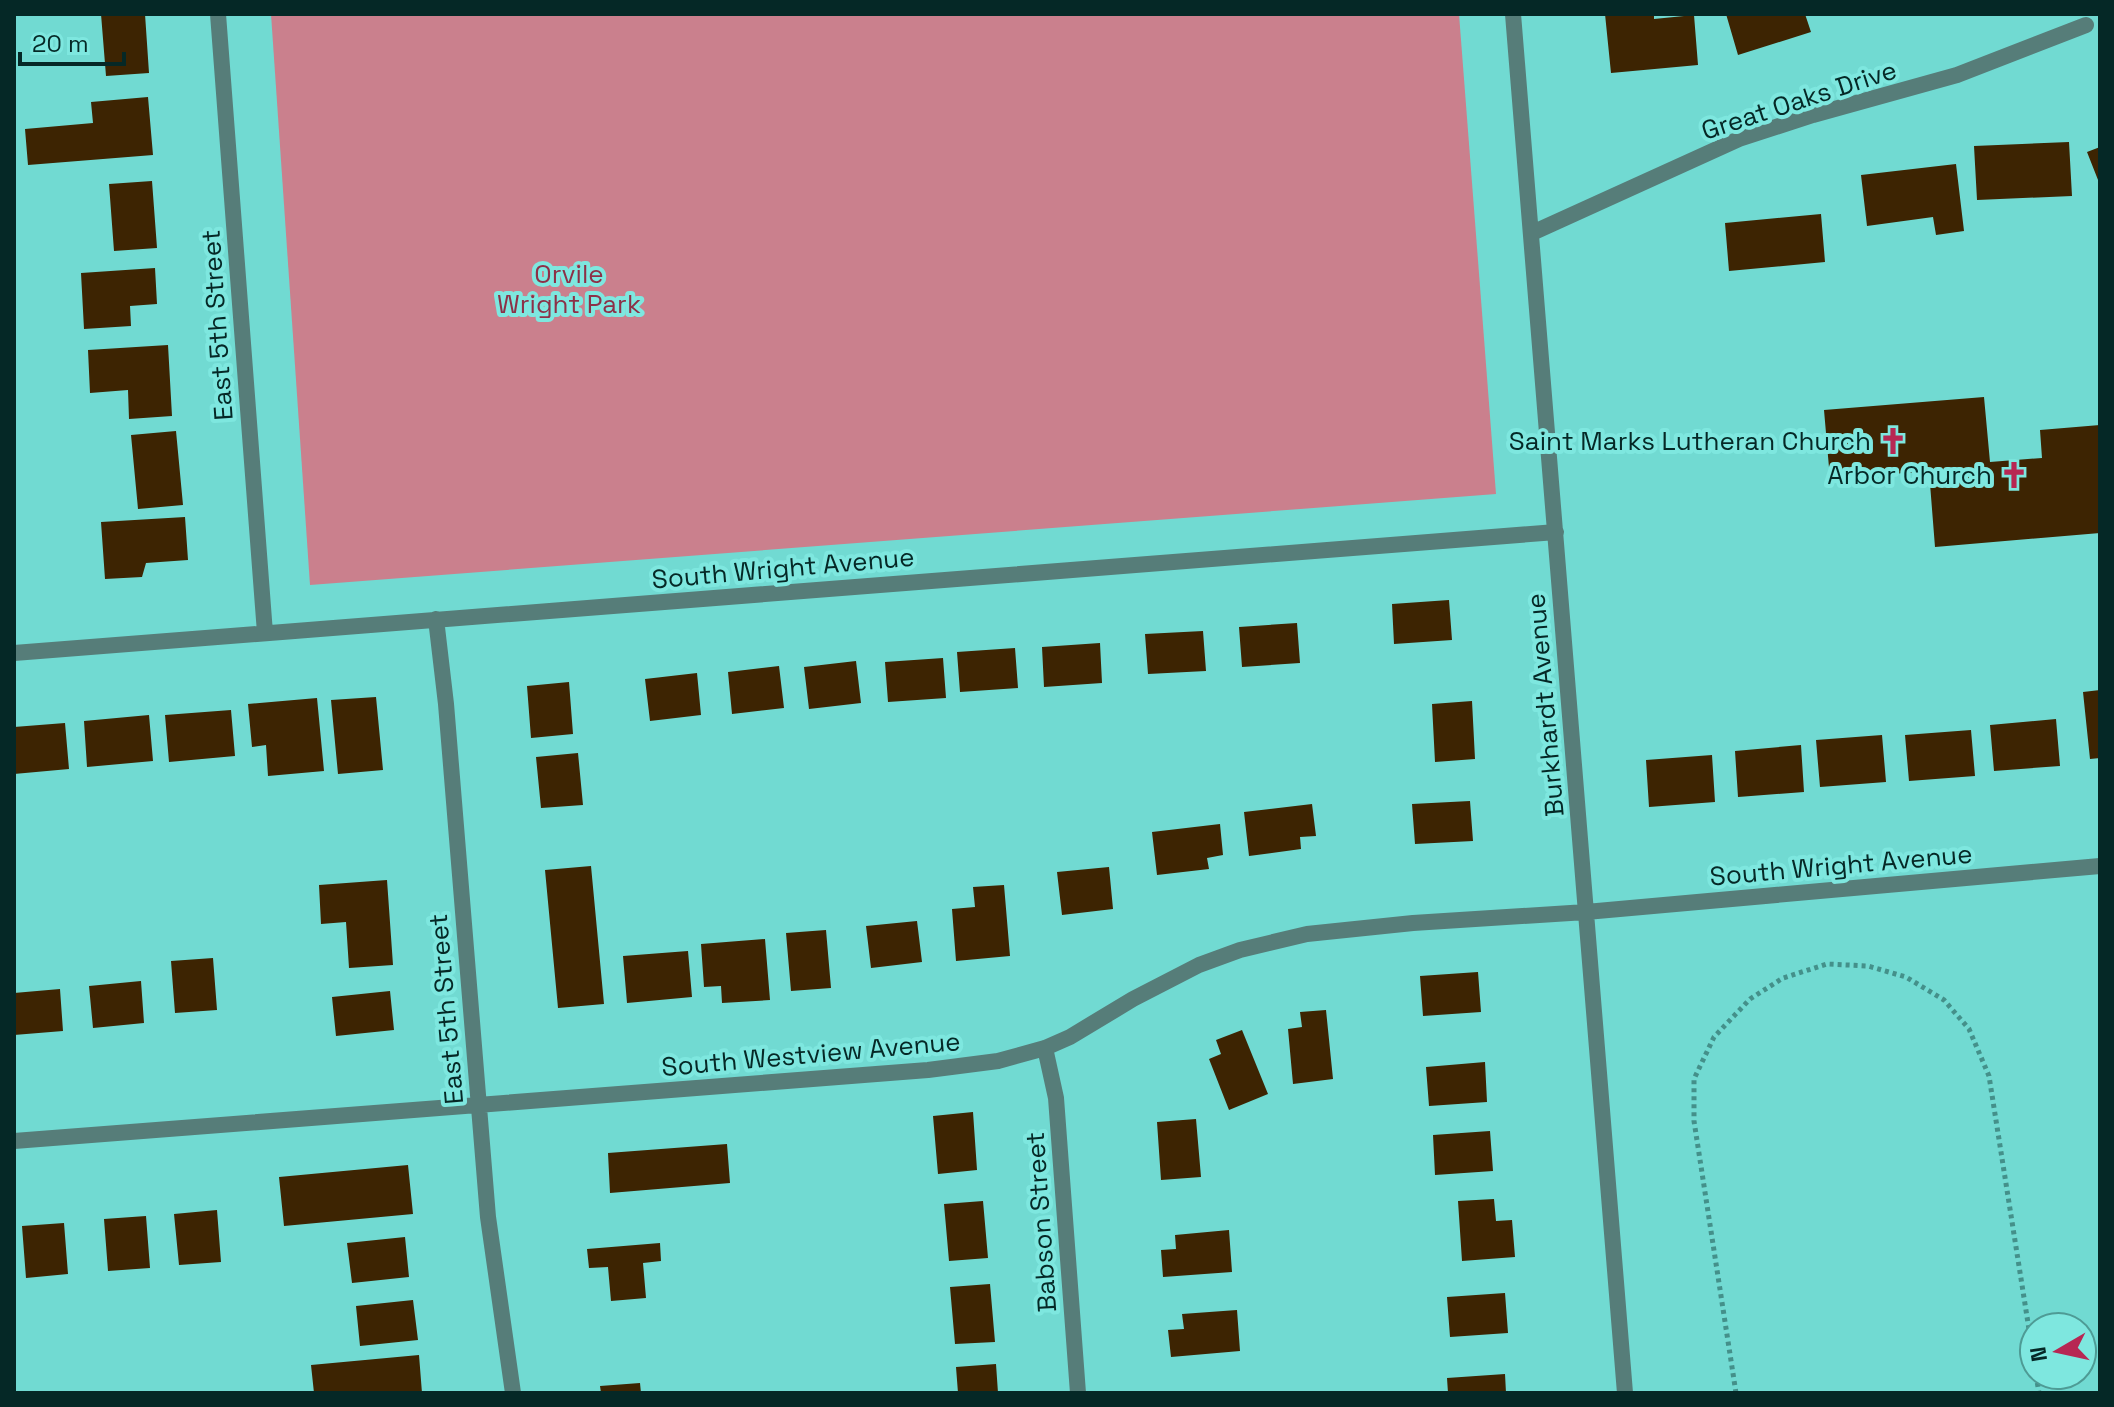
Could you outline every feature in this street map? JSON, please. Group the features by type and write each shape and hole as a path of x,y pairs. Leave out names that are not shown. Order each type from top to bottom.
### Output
{"street":[{"name":"East 5th Street","path":"218,14 265,633"},
{"name":"Burkhardt Avenue","path":"1513,14 1625,1393"},
{"name":"Great Oaks Drive","path":"1532,233 1739,139 1957,75 2086,25"},
{"name":"South Wright Avenue","path":"14,653 1556,532"},
{"name":"East 5th Street","path":"436,619 446,704 488,1217 513,1393"},
{"name":"South Wright Avenue","path":"1586,912 2100,866"},
{"name":"South Westview Avenue","path":"14,1141 928,1070 998,1061 1045,1048 1070,1037 1133,999 1199,965 1240,950 1307,934 1413,923 1586,912"},
{"name":"Babson Street","path":"1045,1048 1056,1098 1078,1393"}],"path":[{"path":"1736,1393 1694,1121 1694,1079 1714,1037 1750,999 1783,978 1827,964 1868,966 1906,977 1944,1000 1969,1029 1989,1076 2026,1311"}],"green space":[{"name":"Orvile Wright Park","path":"271,14 1459,14 1496,494 310,585"}],"building":[{"path":"101,14 145,14 149,73 106,76"},
{"path":"1605,14 1654,14 1654,19 1694,15 1698,65 1611,73"},
{"path":"1726,14 1805,14 1811,32 1738,55"},
{"path":"148,97 153,155 28,165 25,129 93,123 91,102"},
{"path":"2069,142 2072,196 1977,200 1974,146"},
{"path":"2100,147 2100,185 2087,152"},
{"path":"1956,164 1964,231 1936,235 1933,217 1867,226 1861,175"},
{"path":"152,181 157,248 114,251 109,184"},
{"path":"1821,214 1825,262 1729,271 1725,223"},
{"path":"155,268 157,304 130,306 131,326 84,329 81,273"},
{"path":"168,345 172,416 129,419 128,390 90,393 88,350"},
{"name":"Arbor Church","path":"1984,397 1990,462 2042,458 2040,430 2100,425 2100,533 1935,547 1929,471 1830,479 1824,410"},
{"path":"176,431 183,505 138,509 131,435"},
{"path":"185,517 188,560 146,563 142,577 105,579 101,522"},
{"path":"1449,600 1452,640 1394,644 1392,604"},
{"path":"1297,623 1300,663 1242,667 1239,627"},
{"path":"1203,631 1206,671 1148,674 1145,634"},
{"path":"1100,643 1102,683 1044,687 1042,647"},
{"path":"1015,648 1018,688 960,692 957,652"},
{"path":"943,658 946,698 888,702 885,662"},
{"path":"856,661 861,703 809,709 804,667"},
{"path":"779,666 784,708 732,714 728,672"},
{"path":"697,673 701,715 650,721 645,679"},
{"path":"569,682 573,734 531,738 527,686"},
{"path":"2100,690 2100,758 2090,759 2083,692"},
{"path":"376,697 383,770 338,774 331,700"},
{"path":"317,698 324,771 268,776 266,745 252,747 248,704"},
{"path":"1472,701 1475,759 1435,762 1432,704"},
{"path":"231,710 235,756 169,762 165,715"},
{"path":"149,715 153,761 87,767 84,721"},
{"path":"2056,719 2060,766 1994,771 1990,725"},
{"path":"65,723 69,769 14,774 14,727"},
{"path":"1971,730 1975,776 1909,781 1905,735"},
{"path":"1882,735 1886,782 1820,787 1816,740"},
{"path":"1801,745 1804,792 1738,797 1735,751"},
{"path":"578,753 583,805 541,808 536,757"},
{"path":"1712,755 1715,802 1649,807 1646,760"},
{"path":"1470,801 1473,841 1415,844 1412,804"},
{"path":"1312,804 1316,836 1300,837 1301,849 1249,856 1244,812"},
{"path":"1220,824 1223,855 1207,858 1209,869 1157,875 1152,832"},
{"path":"591,866 604,1004 558,1008 545,870"},
{"path":"1109,867 1113,909 1062,915 1057,872"},
{"path":"387,880 393,965 349,968 346,922 321,924 319,885"},
{"path":"1004,885 1010,956 956,961 952,909 975,907 973,887"},
{"path":"917,921 922,962 871,968 866,926"},
{"path":"826,930 831,988 791,991 786,933"},
{"path":"765,939 770,1000 722,1003 721,986 704,987 701,944"},
{"path":"688,951 692,997 627,1003 623,956"},
{"path":"213,958 217,1010 175,1013 171,961"},
{"path":"1478,972 1481,1012 1423,1016 1420,976"},
{"path":"141,981 144,1023 93,1028 89,986"},
{"path":"60,989 63,1031 14,1035 14,993"},
{"path":"390,991 394,1030 336,1036 332,997"},
{"path":"1326,1010 1333,1079 1293,1084 1288,1029 1302,1027 1300,1012"},
{"path":"1242,1030 1268,1094 1229,1110 1209,1059 1221,1054 1216,1040"},
{"path":"1485,1062 1487,1102 1429,1106 1426,1067"},
{"path":"973,1112 977,1170 938,1174 933,1116"},
{"path":"1196,1119 1201,1177 1161,1180 1157,1122"},
{"path":"1490,1131 1493,1171 1435,1175 1433,1135"},
{"path":"727,1144 730,1183 610,1193 608,1153"},
{"path":"408,1165 413,1214 284,1226 279,1177"},
{"path":"1494,1199 1496,1221 1512,1220 1515,1257 1462,1261 1458,1201"},
{"path":"983,1201 988,1258 949,1261 944,1204"},
{"path":"217,1210 221,1262 179,1265 174,1214"},
{"path":"146,1216 150,1268 108,1271 104,1219"},
{"path":"64,1223 68,1274 26,1278 22,1226"},
{"path":"1229,1230 1232,1272 1163,1277 1161,1250 1176,1249 1175,1235"},
{"path":"405,1237 409,1277 352,1283 347,1243"},
{"path":"660,1243 661,1261 643,1263 646,1298 611,1301 608,1267 589,1268 587,1249"},
{"path":"990,1284 995,1342 955,1344 950,1287"},
{"path":"1505,1293 1508,1333 1450,1337 1447,1297"},
{"path":"413,1300 418,1340 360,1346 356,1306"},
{"path":"1237,1310 1240,1351 1171,1357 1168,1330 1184,1329 1182,1314"},
{"path":"419,1355 422,1393 314,1393 311,1365"},
{"path":"996,1364 998,1393 958,1393 956,1367"},
{"path":"1505,1374 1506,1393 1448,1393 1447,1378"},
{"path":"640,1383 641,1393 601,1393 600,1386"}],"place":[{"name":"Saint Marks Lutheran Church","path":"1893,441"},
{"name":"Arbor Church","path":"2014,475"}]}
